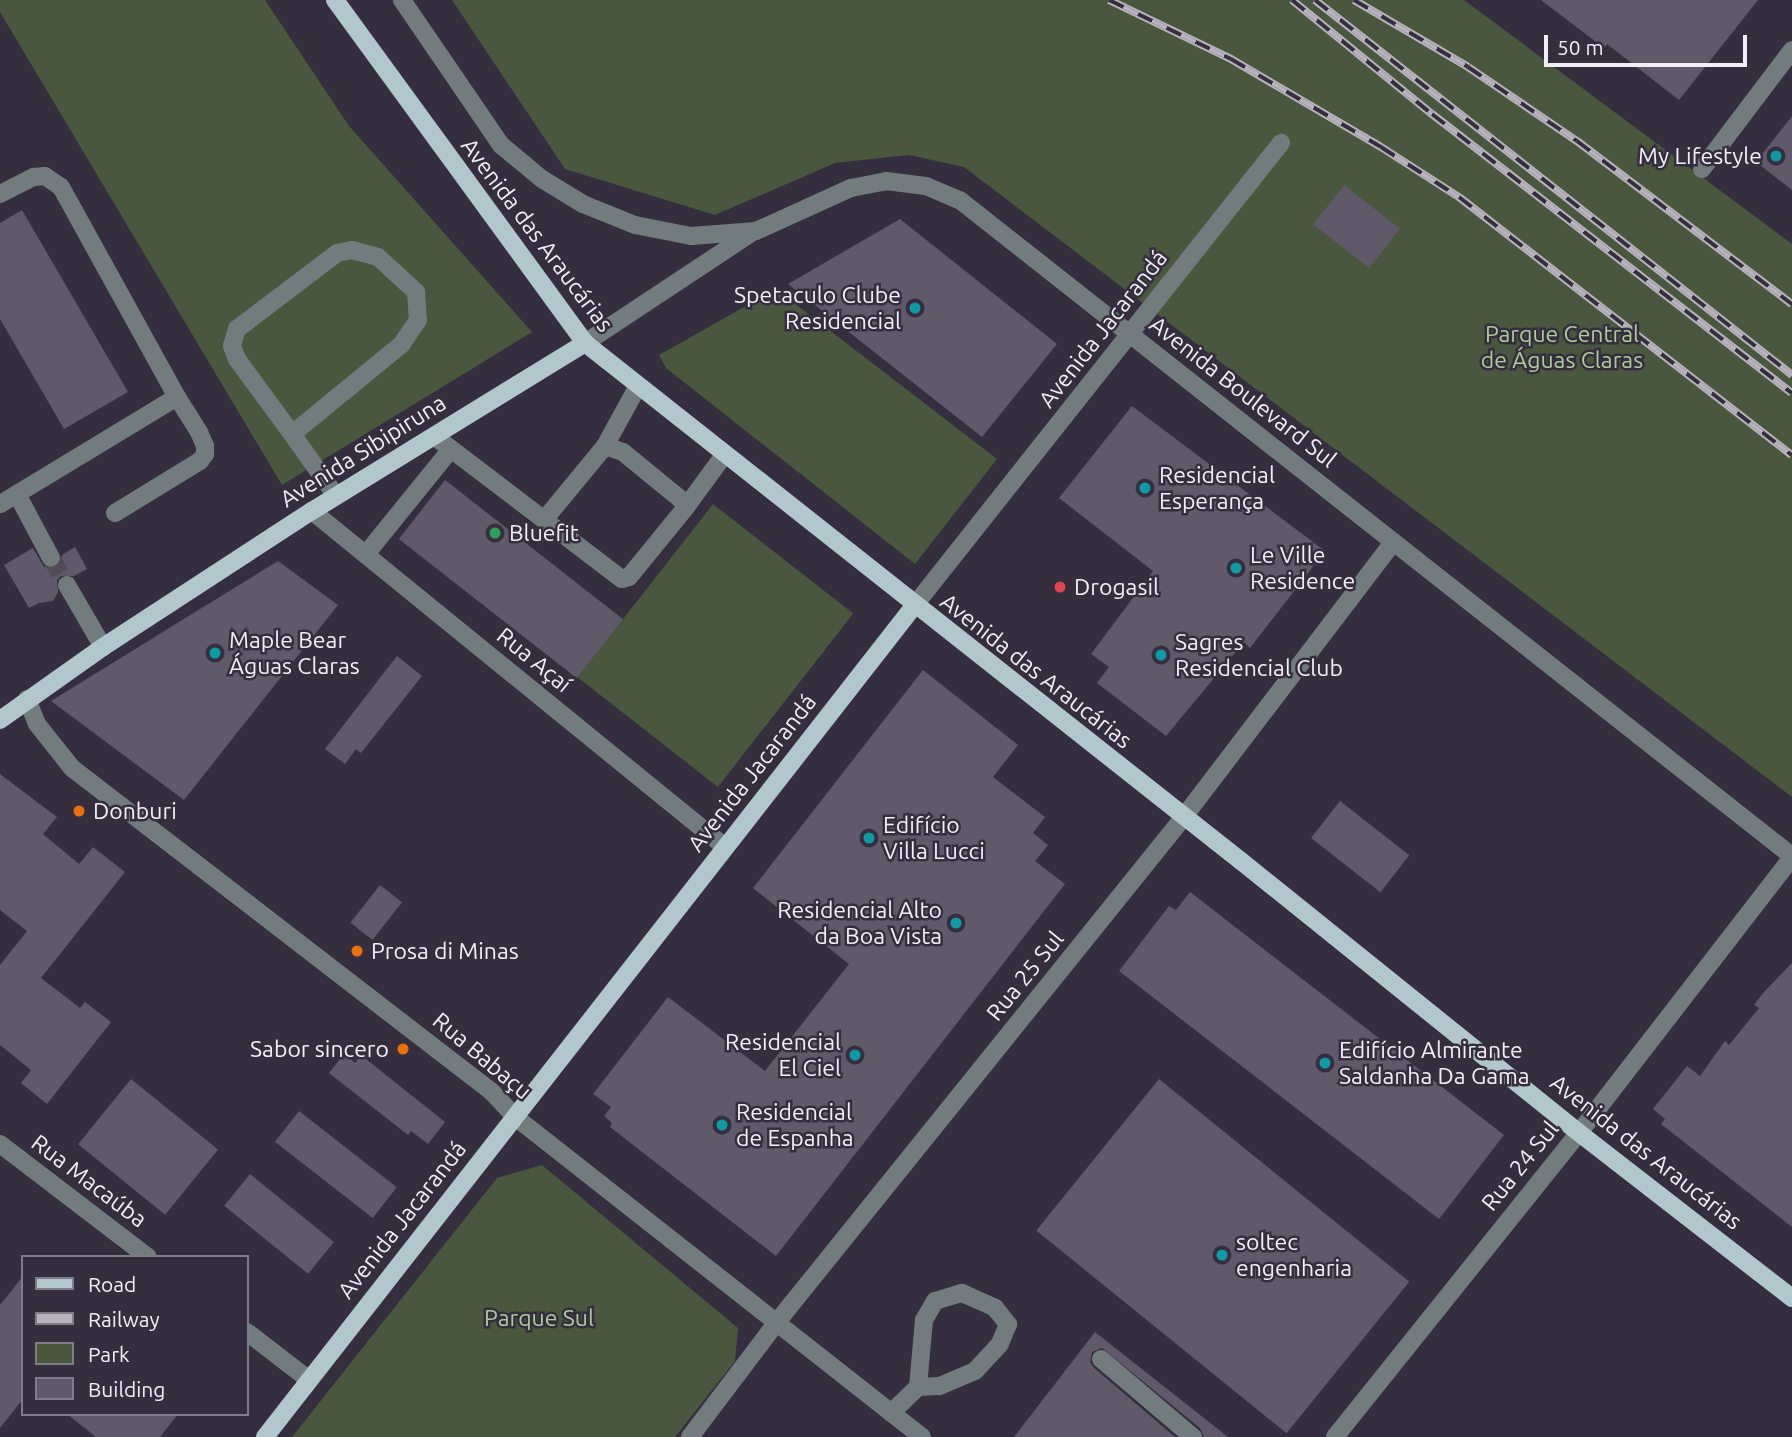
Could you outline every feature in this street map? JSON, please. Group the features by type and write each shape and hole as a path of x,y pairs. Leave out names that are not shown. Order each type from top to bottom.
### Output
{"main road":[{"name":"Avenida das Araucárias","path":"335,0 585,344 1578,1132 1792,1298"},
{"name":"Avenida Sibipiruna","path":"0,720 103,647 312,511 585,344"},
{"name":"Avenida Jacarandá","path":"265,1437 914,606"}],"street":[{"name":"Avenida Boulevard Sul","path":"402,0 501,145 542,179 583,204 635,225 691,236 756,230 851,188 887,181 926,186 961,201 1792,856"},
{"path":"1702,169 1792,50"},
{"name":"Avenida Jacarandá","path":"914,606 1280,143"},
{"path":"0,194 34,177 45,176 61,187 205,446 205,454 200,461 115,513"},
{"name":"Avenida Sibipiruna","path":"585,344 756,230"},
{"path":"292,434 402,344 418,320 416,292 378,257 352,250 337,253 237,329 232,346 237,359 336,496"},
{"path":"544,520 606,446 638,386"},
{"path":"0,504 177,397"},
{"path":"434,436 622,579 629,577 686,507 724,454"},
{"path":"606,446 623,452 684,502 686,507"},
{"path":"366,554 451,449"},
{"path":"17,494 51,558"},
{"name":"Rua Açaí","path":"312,511 725,847"},
{"name":"Rua 25 Sul","path":"690,1437 776,1322 1184,818 1394,542"},
{"path":"67,585 103,647"},
{"name":"Rua Babaçu","path":"27,699 37,724 72,768 492,1092 514,1116 922,1437"},
{"name":"Rua 24 Sul","path":"1335,1437 1578,1132 1792,856"},
{"name":"Rua Macaúba","path":"0,1144 145,1255"},
{"path":"891,1413 918,1387 924,1320 936,1301 962,1293 995,1308 1008,1324 1000,1344 975,1371 939,1386 918,1387"},
{"path":"248,1333 309,1380"},
{"path":"1101,1359 1194,1437"}],"green space":[{"path":"0,0 265,0 349,126 532,332 282,485 0,12"},
{"name":"Parque Central de Águas Claras","path":"452,0 1464,0 1792,244 1792,797 964,167 909,155 835,163 715,215 565,169"},
{"path":"776,289 997,459 915,564 666,368 659,355"},
{"path":"713,504 853,614 718,787 578,677"},
{"name":"Parque Sul","path":"542,1165 738,1328 735,1361 675,1437 292,1437 497,1178"}],"building":[{"path":"1541,0 1758,0 1679,100 1607,44 1604,48"},
{"name":"My Lifestyle","path":"1792,116 1792,190 1756,162"},
{"path":"1344,185 1400,229 1369,268 1313,224"},
{"path":"22,210 128,392 64,429 0,319 0,223"},
{"name":"Spetaculo Clube Residencial","path":"900,219 1057,344 982,437 788,284"},
{"path":"1132,406 1325,551 1250,648 1244,642 1166,736 1097,683 1109,667 1091,654 1153,571 1059,498"},
{"path":"445,480 623,619 577,678 399,539"},
{"path":"75,547 87,569 74,576 61,576 57,580 58,592 53,601 29,608 4,565 33,548 44,567 56,568 61,563 62,555"},
{"name":"Maple Bear Águas Claras","path":"278,561 338,605 184,800 51,701"},
{"path":"397,656 422,676 361,753 356,749 345,764 325,749"},
{"path":"923,670 1018,745 993,777 1045,817 1033,833 1048,845 1035,861 1065,884 776,1256 610,1127 612,1123 604,1116 611,1107 593,1094 668,997 765,1071 849,964 753,888"},
{"path":"0,774 57,817 43,834 79,864 93,847 125,872 41,978 80,1008 85,1002 111,1022 47,1104 21,1083 31,1070 0,1045 0,965 27,931 0,910"},
{"path":"1340,801 1409,855 1380,892 1311,838"},
{"path":"380,885 402,902 373,940 350,923"},
{"name":"Edifício Almirante Saldanha Da Gama","path":"1190,892 1504,1135 1439,1219 1119,971 1169,906 1176,910"},
{"path":"1792,963 1792,1227 1661,1124 1665,1119 1653,1109 1687,1066 1700,1076 1725,1041 1729,1045 1759,1008 1754,1005 1764,992"},
{"path":"344,1054 355,1063 361,1055 445,1122 428,1144 411,1131 408,1135 329,1073"},
{"path":"131,1079 218,1149 165,1215 78,1144"},
{"name":"soltec engenharia","path":"1159,1079 1409,1282 1287,1433 1036,1231"},
{"path":"299,1111 397,1187 373,1218 275,1142"},
{"path":"250,1174 334,1242 308,1274 224,1206"},
{"path":"21,1279 21,1402 0,1428 0,1305"},
{"path":"1095,1332 1228,1437 1204,1437 1200,1428 1102,1348 1092,1352 1090,1362 1093,1367 1175,1437 1014,1437"},
{"path":"70,1416 176,1416 160,1437 96,1437"}],"tunnel":[{"path":"51,558 67,585"}],"railway":[{"path":"1109,0 1231,59 1381,147 1459,197 1792,455"},
{"path":"1292,0 1432,114 1792,393"},
{"path":"1315,0 1792,375"},
{"path":"1354,0 1468,67 1577,141 1792,304"}],"place":[{"name":"My Lifestyle","path":"1776,156"},
{"name":"Spetaculo Clube Residencial","path":"915,308"},
{"name":"Residencial Esperança","path":"1145,488"},
{"name":"Bluefit","path":"495,533"},
{"name":"Le Ville Residence","path":"1236,568"},
{"name":"Drogasil","path":"1060,587"},
{"name":"Maple Bear Águas Claras","path":"215,653"},
{"name":"Sagres Residencial Club","path":"1161,655"},
{"name":"Donburi","path":"79,811"},
{"name":"Edifício Villa Lucci","path":"869,838"},
{"name":"Residencial Alto da Boa Vista","path":"956,923"},
{"name":"Prosa di Minas","path":"357,951"},
{"name":"Sabor sincero","path":"403,1049"},
{"name":"Residencial El Ciel","path":"855,1055"},
{"name":"Edifício Almirante Saldanha Da Gama","path":"1325,1063"},
{"name":"Residencial de Espanha","path":"722,1125"},
{"name":"soltec engenharia","path":"1222,1255"}]}
